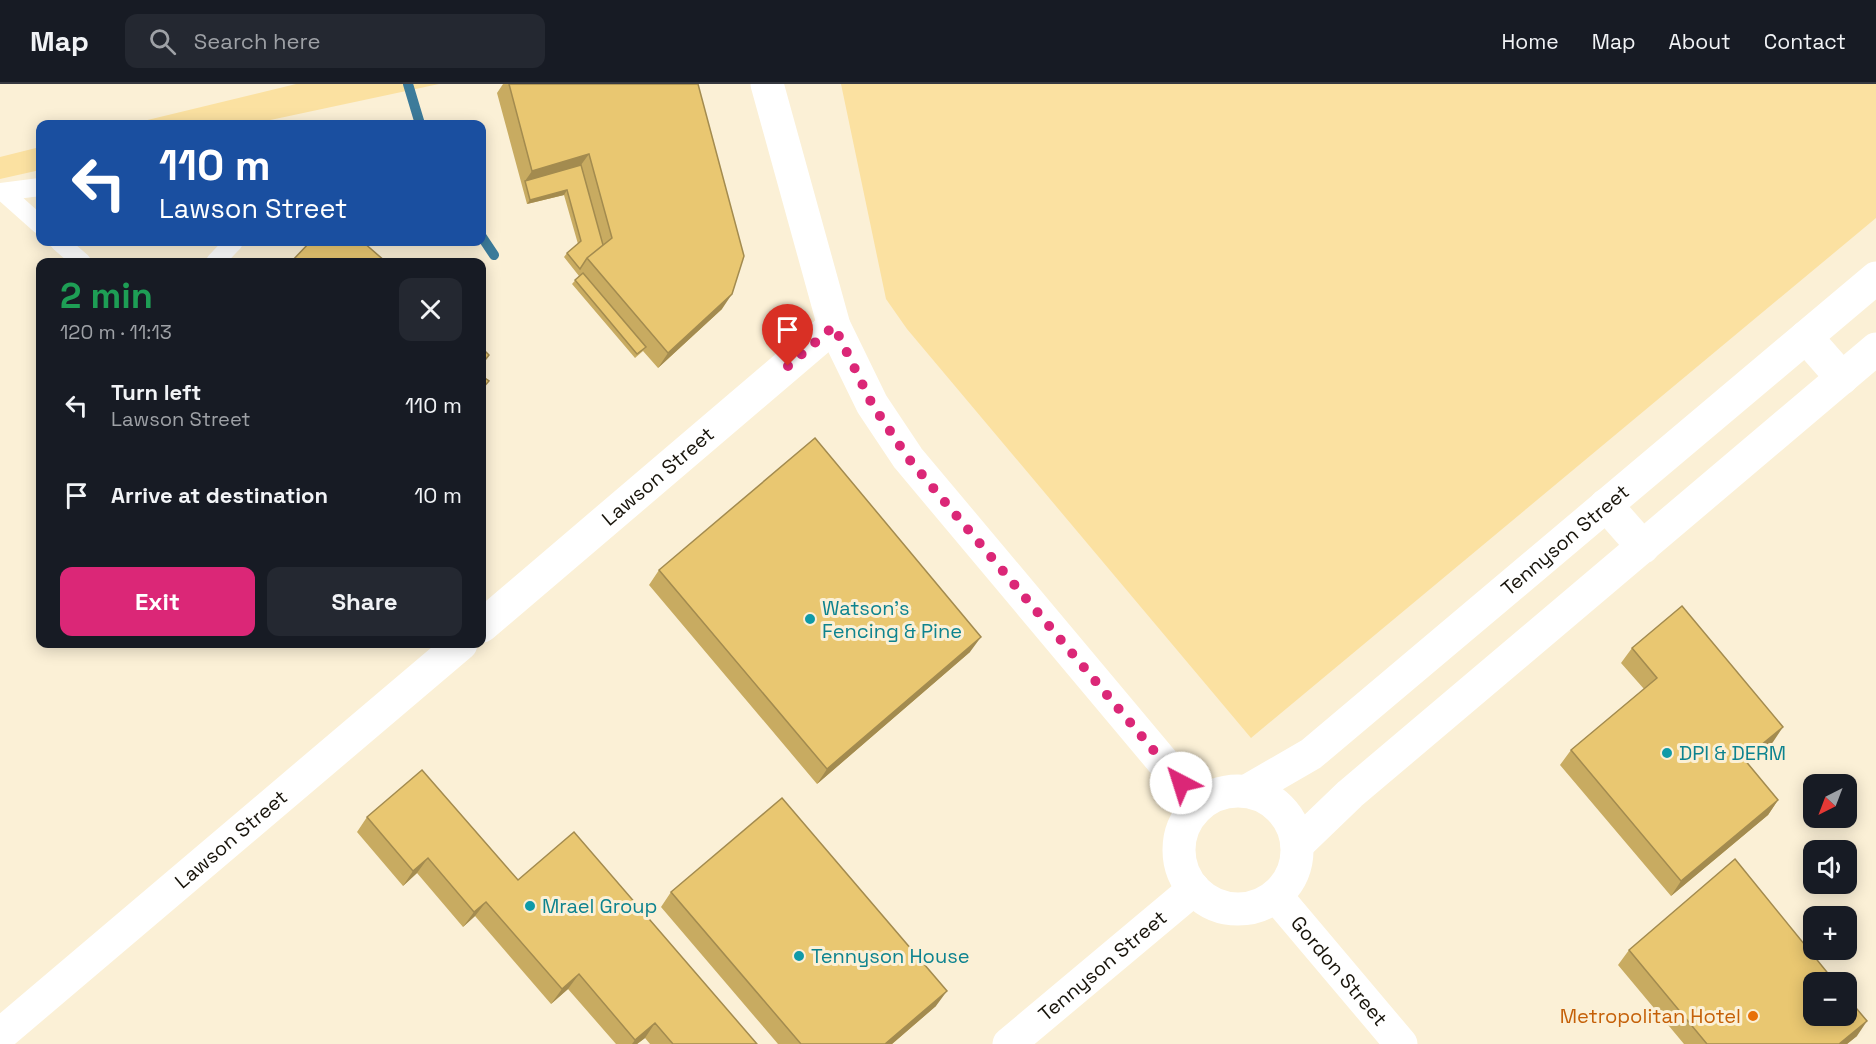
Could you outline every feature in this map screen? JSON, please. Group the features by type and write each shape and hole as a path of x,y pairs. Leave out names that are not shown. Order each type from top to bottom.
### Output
{"street":[{"path":"766,84 834,326 872,404 908,458 1199,805"},
{"name":"Tennyson Street","path":"1247,791 1311,754 1876,278"},
{"name":"Lawson Street","path":"486,623 834,326"},
{"path":"1806,337 1842,378"},
{"path":"1297,845 1350,794 1876,349"},
{"path":"1606,505 1643,547"},
{"name":"Lawson Street","path":"0,1035 456,648"},
{"path":"1230,791 1247,791 1266,797 1281,809 1293,826 1297,845 1296,864 1289,881 1276,896 1261,905 1234,908 1208,901 1194,889 1184,873 1179,855 1180,836 1187,819 1199,805 1213,796 1230,791"},
{"name":"Tennyson Street","path":"1009,1044 1194,889"},
{"name":"Gordon Street","path":"1276,896 1401,1044"}],"lane":[{"path":"2,192 36,188"},
{"path":"2,192 36,222"},
{"path":"64,246 77,258"},
{"path":"219,258 230,246"}],"shaded area":[{"path":"296,84 439,84 271,120 148,120"},
{"path":"841,84 1876,84 1876,218 1251,738 907,329 886,299"},
{"path":"36,148 36,171 0,179 0,157"}],"building":[{"path":"509,84 698,84 744,256 732,294 668,353 587,258 612,238 589,154 532,171"},
{"path":"581,165 603,245 587,258 580,269 567,253 581,241 567,190 530,200 525,181"},
{"path":"306,246 368,246 381,258 295,258"},
{"path":"583,273 646,347 637,354 575,280"},
{"name":"Watson's Fencing & Pine","path":"815,438 981,637 827,769 659,570"},
{"name":"DPI & DERM","path":"1682,606 1783,727 1744,759 1778,800 1681,881 1571,750 1657,678 1632,648"},
{"name":"Mrael Group","path":"422,770 518,880 574,832 757,1044 673,1044 655,1023 635,1040 579,974 562,989 486,902 474,912 428,858 413,871 367,817"},
{"name":"Tennyson House","path":"782,798 947,991 885,1044 801,1044 671,892"},
{"path":"1735,859 1803,943 1803,960 1817,960 1827,972 1803,972 1803,1026 1857,1026 1857,1009 1867,1021 1839,1044 1707,1044 1629,950"}],"waterway":[{"path":"408,84 419,120"},
{"path":"486,243 494,255"}],"place":[{"name":"Watson's Fencing & Pine","path":"810,619"},
{"name":"DPI & DERM","path":"1667,753"},
{"name":"Mrael Group","path":"530,906"},
{"name":"Tennyson House","path":"799,956"},
{"name":"Metropolitan Hotel","path":"1753,1016"}],"route":[{"path":"788,366 834,326 872,404 908,458 1181,783"}]}
